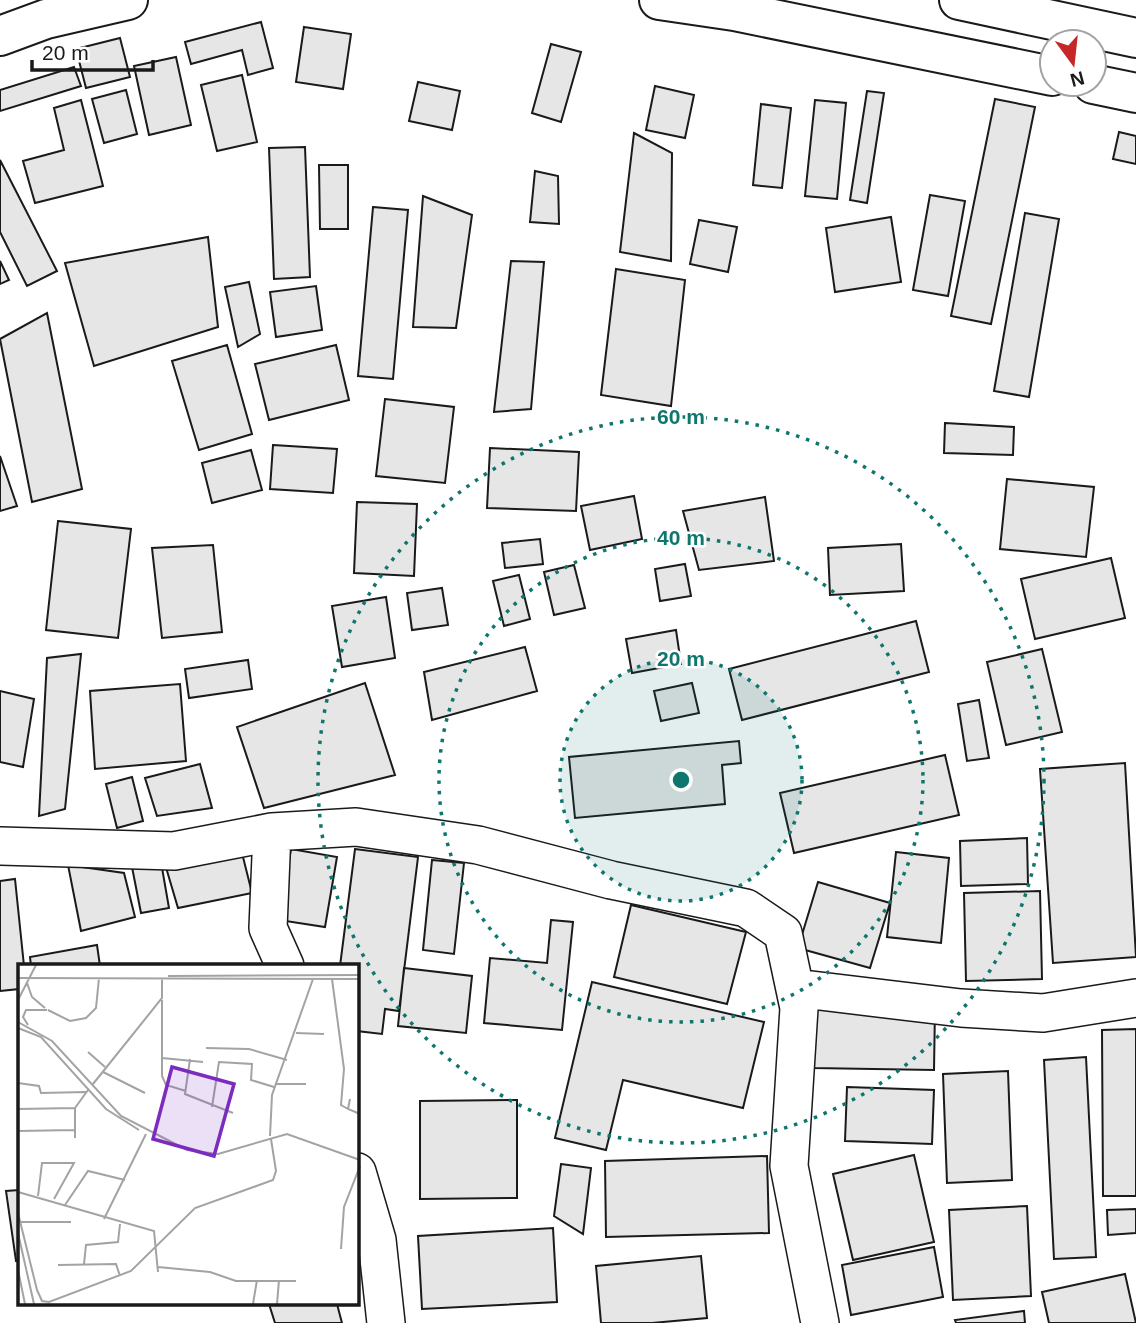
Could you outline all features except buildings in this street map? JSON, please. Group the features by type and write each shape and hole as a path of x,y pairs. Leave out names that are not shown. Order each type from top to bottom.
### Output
{"main road":[{"path":"0,36 46,19 128,0"},
{"path":"659,0 734,11 1038,73"},
{"path":"960,0 1136,38"},
{"path":"1108,87 1136,93"}],"street":[{"path":"0,846 174,850 272,832 356,827 478,845 611,880 746,908 783,933 799,1008 789,1166 820,1323"},
{"path":"272,832 268,929 284,964"},
{"path":"794,988 961,1008 1043,1013 1136,998"},
{"path":"359,1179 377,1240 386,1323"}]}
